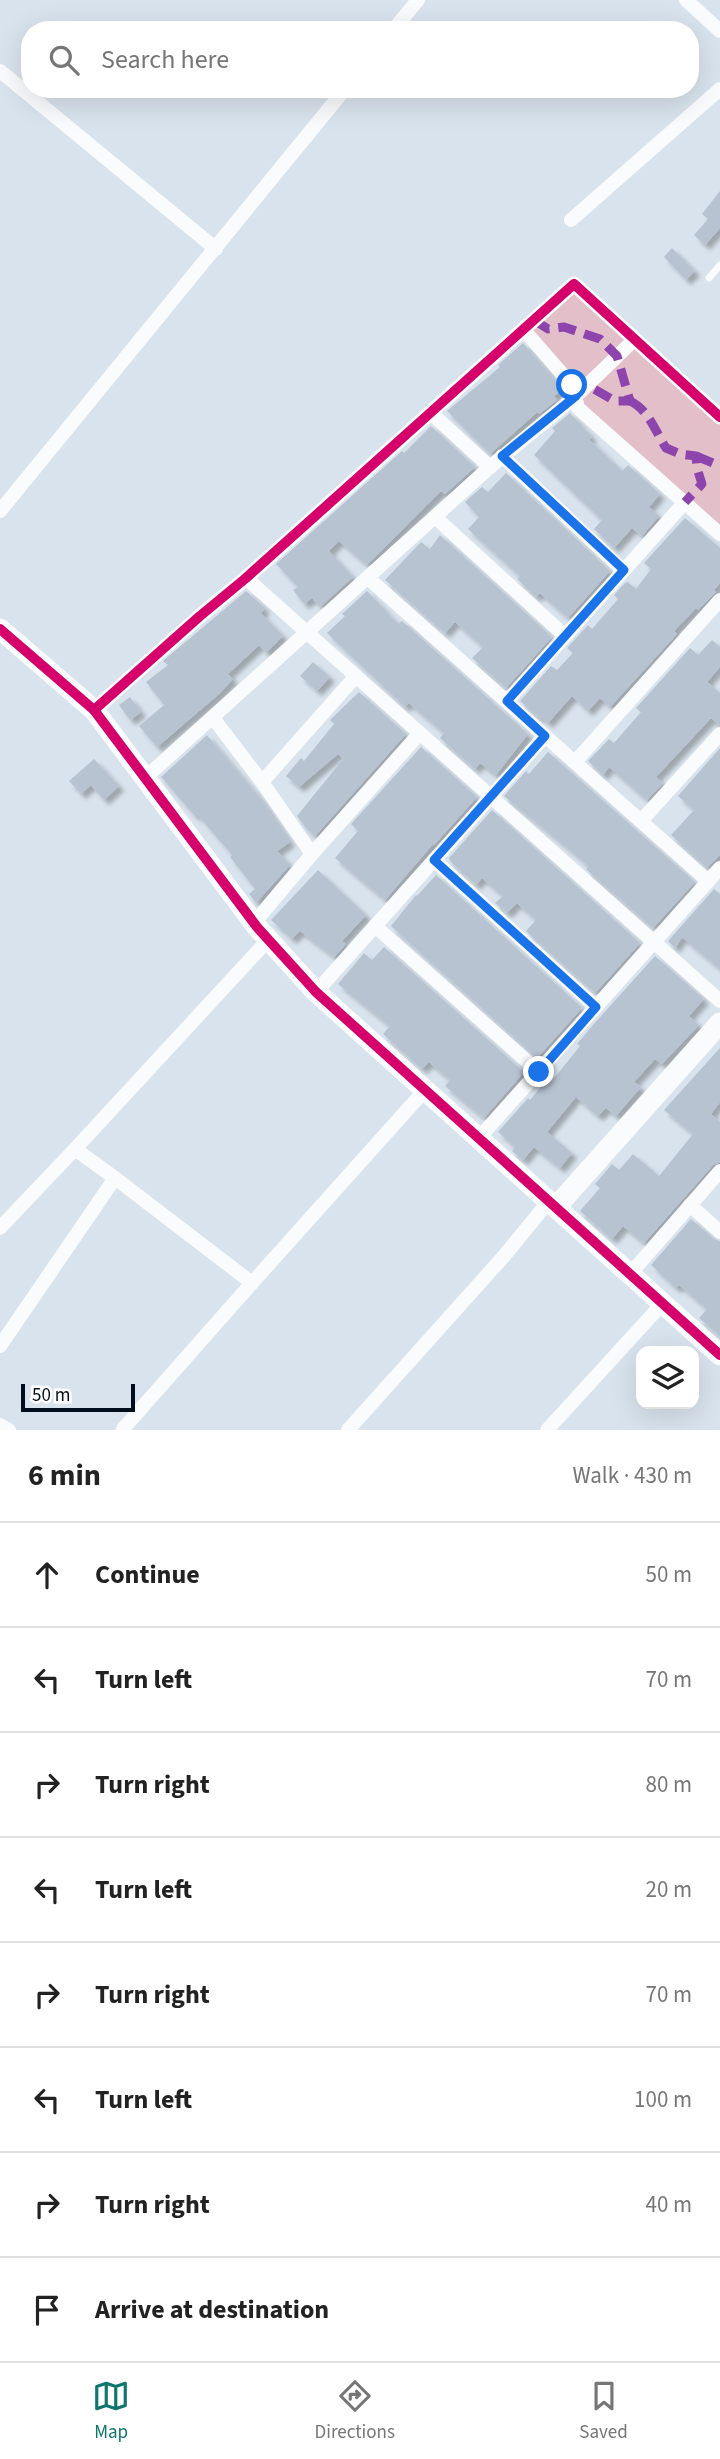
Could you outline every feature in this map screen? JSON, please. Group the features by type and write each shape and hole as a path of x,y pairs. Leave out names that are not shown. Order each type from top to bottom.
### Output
{"street":[{"path":"400,21 418,0"},
{"path":"686,0 720,31"},
{"path":"0,71 21,88"},
{"path":"571,220 720,89"},
{"path":"33,98 216,249"},
{"path":"0,511 338,98"},
{"path":"94,710 246,578 574,284 720,417"},
{"path":"523,329 572,385 578,408 720,534"},
{"path":"145,778 502,456 576,396 635,339"},
{"path":"431,413 490,467"},
{"path":"502,456 624,570"},
{"path":"507,701 685,502"},
{"path":"435,517 565,636"},
{"path":"246,578 720,1002"},
{"path":"368,578 708,881"},
{"path":"575,762 720,600"},
{"path":"0,629 94,710 254,923 316,992 720,1354"},
{"path":"262,782 356,676"},
{"path":"213,718 312,854"},
{"path":"254,923 420,733"},
{"path":"641,821 720,734"},
{"path":"316,992 545,736"},
{"path":"434,860 596,1007"},
{"path":"479,1138 720,868"},
{"path":"375,926 539,1072"},
{"path":"0,1228 268,940"},
{"path":"348,1430 504,1256 720,1023"},
{"path":"123,1430 425,1090"},
{"path":"75,1149 252,1283"},
{"path":"630,1274 720,1171"},
{"path":"0,1346 115,1178"},
{"path":"690,1205 720,1232"},
{"path":"547,1430 663,1303"},
{"path":"0,1424 9,1430"}],"lane":[{"path":"709,278 720,265"}],"shaded area":[{"path":"573,277 720,409 720,529 582,402 576,384 521,321"}],"building":[{"path":"720,191 720,228 705,245 694,235 708,219 702,214"},
{"path":"672,248 695,271 686,280 664,257"},
{"path":"523,343 563,389 554,396 557,400 539,414 537,412 490,454 447,411 500,367 498,365"},
{"path":"570,413 592,437 589,439 622,471 628,465 660,494 649,507 659,516 642,536 632,528 614,548 594,529 602,520 534,455 555,431 552,428"},
{"path":"431,426 475,467 445,494 441,491 367,565 339,541 329,551 353,577 320,607 312,598 304,604 293,590 298,587 276,564 402,451 404,453"},
{"path":"506,473 610,571 568,618 540,593 536,597 517,579 520,576 468,529 479,517 465,502 482,487 488,492"},
{"path":"685,518 720,548 720,583 714,590 716,592 674,631 677,634 610,707 600,698 588,711 572,696 548,723 540,718 520,701 551,666 557,670 573,653 567,648 588,625 592,629 618,599 614,595 625,583 628,582 636,589 651,569 644,563"},
{"path":"440,535 552,637 506,688 472,658 483,647 455,622 445,633 385,580 421,542 430,549"},
{"path":"246,591 265,608 261,613 283,636 266,653 259,645 228,674 233,679 219,694 157,747 139,726 164,705 146,682 168,665 163,661"},
{"path":"367,591 398,624 402,621 528,734 496,775 480,763 475,769 440,738 444,733 409,703 405,707 327,633 345,616 342,614"},
{"path":"712,640 720,647 720,667 707,682 720,693 720,725 711,718 656,777 663,783 647,800 609,767 603,775 588,761 609,739 614,743 641,712 636,708 690,648 698,655"},
{"path":"313,662 330,677 317,691 300,676"},
{"path":"359,692 406,734 315,836 297,816 343,759 338,754 299,787 286,776 301,758 304,761 334,724 330,720"},
{"path":"130,697 141,712 130,720 119,705"},
{"path":"207,735 259,797 290,842 277,851 290,865 256,903 249,894 255,889 230,857 232,855 161,777"},
{"path":"421,747 477,797 385,900 335,858 358,831 351,824"},
{"path":"720,748 720,855 707,868 671,835 694,810 678,796"},
{"path":"548,752 695,882 653,928 586,869 589,867 575,854 504,796 526,771 529,774"},
{"path":"94,759 119,786 104,800 91,785 81,794 69,781"},
{"path":"492,810 640,943 595,993 526,931 536,920 517,903 507,913 495,903 503,896 482,878 476,885 450,861 449,858"},
{"path":"318,870 366,915 342,941 346,944 334,957 300,931 292,939 271,920"},
{"path":"436,875 582,1008 537,1058 391,926"},
{"path":"714,889 720,894 720,969 682,937 675,948 668,941"},
{"path":"384,947 524,1072 484,1118 445,1086 450,1080 429,1062 422,1069 383,1034 390,1026 338,984 364,953 372,960"},
{"path":"655,956 704,999 689,1016 699,1025 662,1064 655,1059 634,1082 641,1087 616,1116 606,1108 598,1116 576,1097 547,1132 572,1153 560,1168 534,1147 523,1160 512,1151 515,1147 498,1132 548,1078 552,1081 580,1046 577,1044"},
{"path":"720,1048 720,1102 711,1114 720,1122 720,1162 713,1165 644,1243 623,1226 612,1239 580,1211 600,1188 595,1184 612,1164 619,1170 633,1154 659,1176 693,1134 664,1110"},
{"path":"691,1219 720,1241 720,1336 699,1318 707,1309 679,1285 676,1288 651,1265"}],"marked path":[{"path":"534,320 548,329 564,327 600,339 617,356 630,401 615,401 587,385"},
{"path":"630,401 647,415 666,448 680,454 696,456 702,484 685,502"},
{"path":"696,456 720,466"}],"cycle path":[{"path":"94,710 246,578 574,284 720,417"},
{"path":"0,629 94,710 257,927 316,992 720,1355"}],"route":[{"path":"539,1072 596,1007 434,860 545,736 507,701 624,570 502,456 576,396 572,385"}]}
